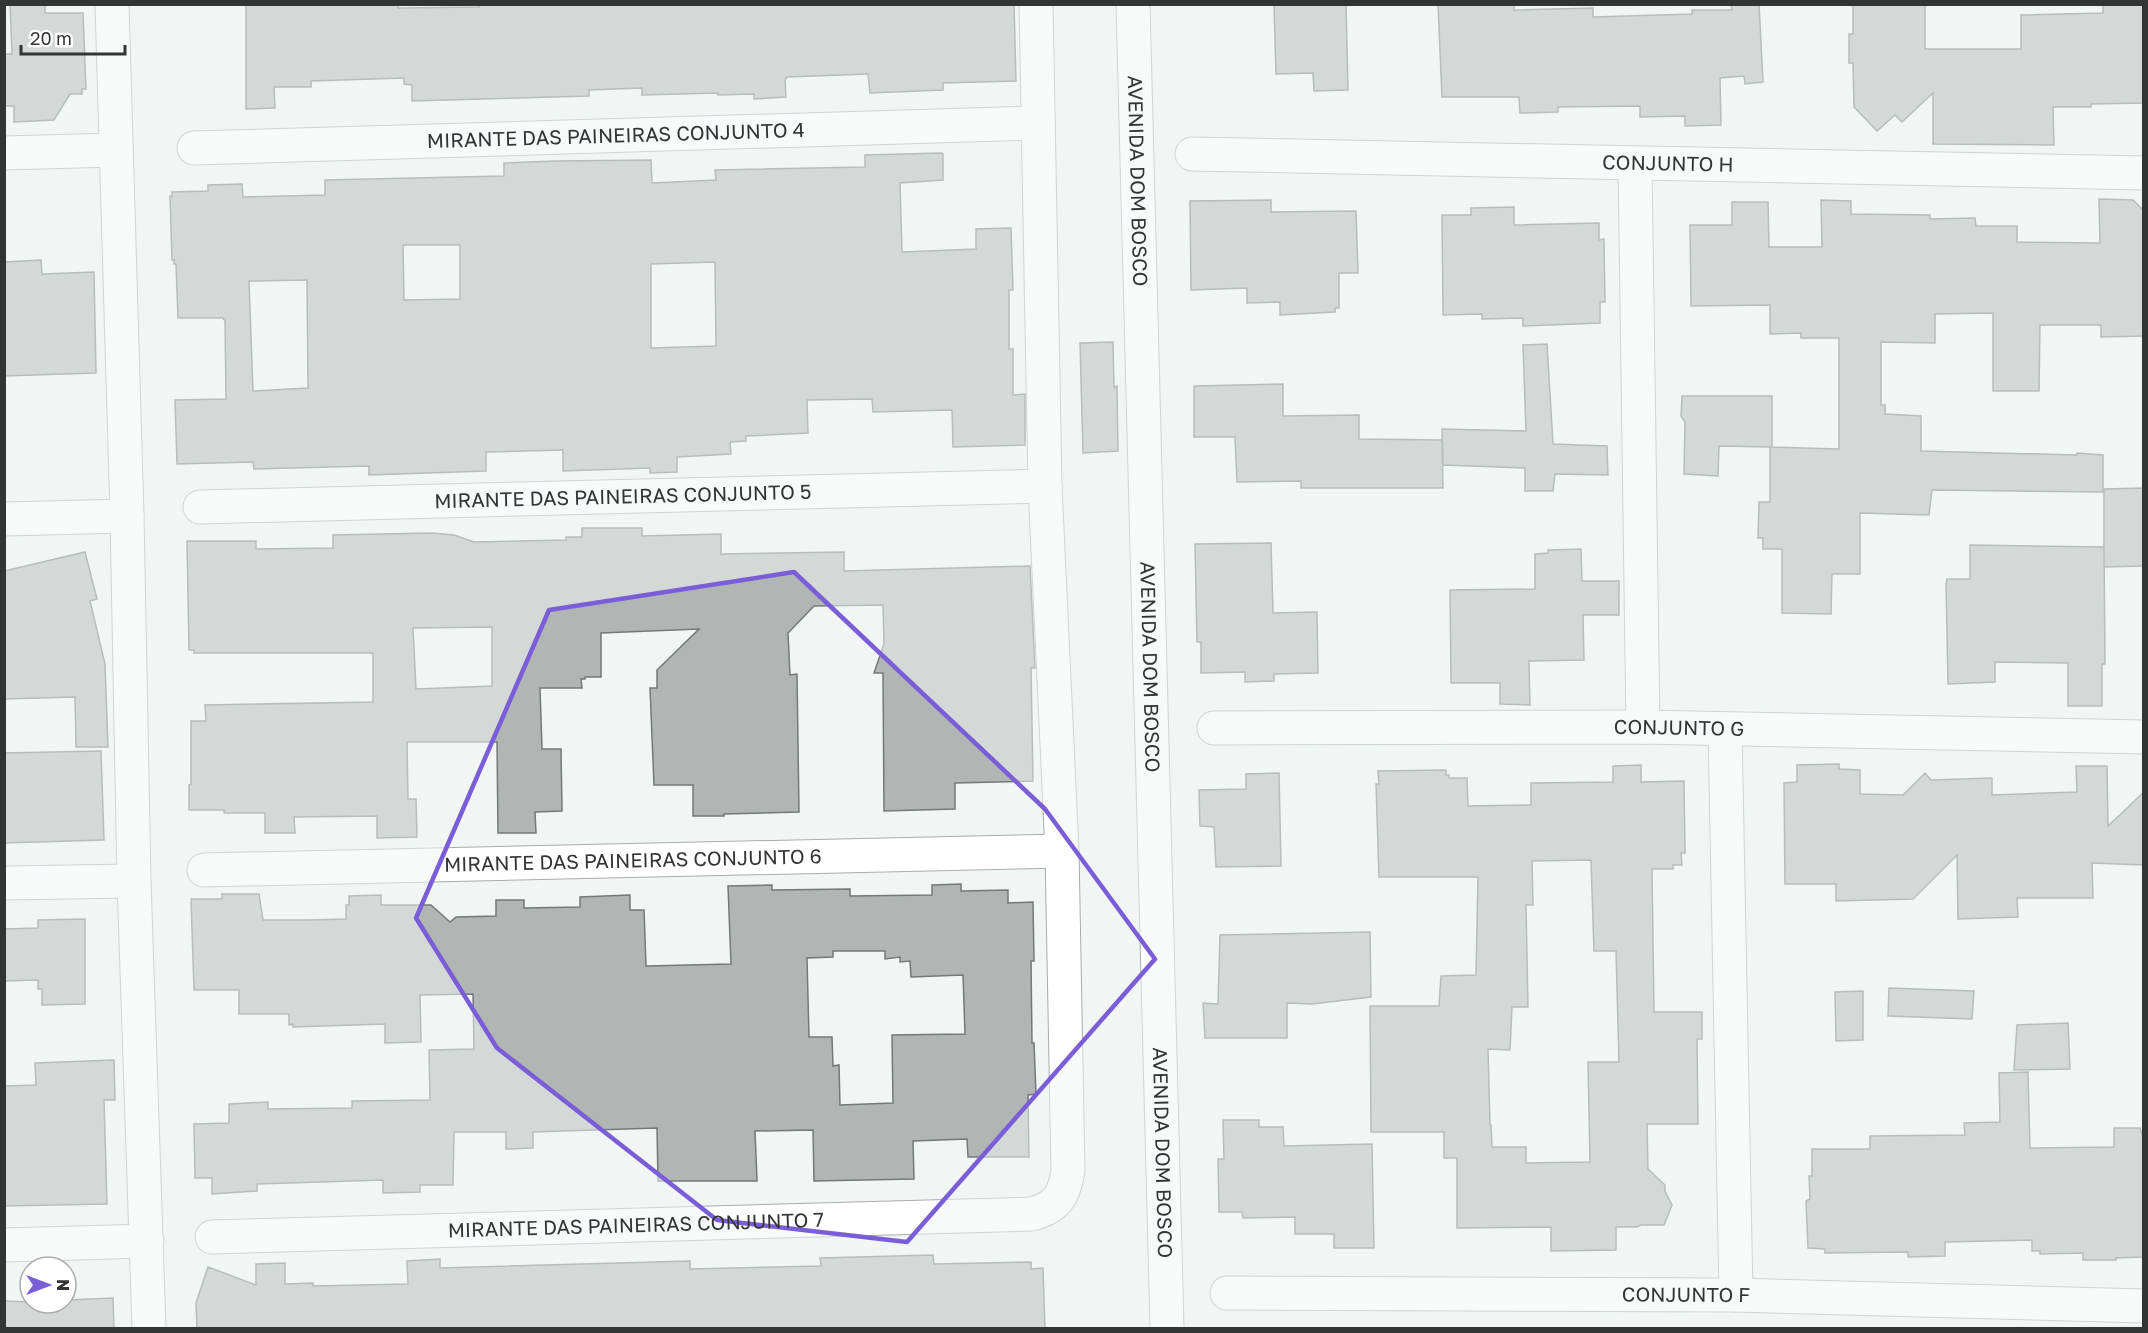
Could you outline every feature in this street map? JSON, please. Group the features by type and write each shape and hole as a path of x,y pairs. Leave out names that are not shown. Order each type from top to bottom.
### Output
{"street":[{"path":"112,4 127,516 134,881 149,1329"},
{"path":"1036,4 1045,486 1062,851"},
{"name":"AVENIDA DOM BOSCO","path":"1133,4 1167,1329"},
{"name":"MIRANTE DAS PAINEIRAS CONJUNTO 4","path":"194,148 1038,123"},
{"path":"4,153 116,150"},
{"name":"CONJUNTO H","path":"1192,154 2144,173"},
{"path":"1635,163 1642,727"},
{"name":"MIRANTE DAS PAINEIRAS CONJUNTO 5","path":"200,507 1045,486"},
{"path":"4,519 127,516"},
{"name":"CONJUNTO G","path":"1214,728 1642,727 2144,737"},
{"path":"1725,729 1736,1295"},
{"name":"MIRANTE DAS PAINEIRAS CONJUNTO 6","path":"204,870 1062,851"},
{"name":"MIRANTE DAS PAINEIRAS CONJUNTO 7","path":"212,1237 1032,1214 1045,1210 1057,1201 1065,1188 1068,1171 1062,851"},
{"path":"4,883 134,881"},
{"path":"4,1245 147,1241"},
{"name":"CONJUNTO F","path":"1227,1293 1736,1295 2144,1306"}],"highlighted area":[{"path":"794,572 1045,809 1155,959 907,1242 717,1220 497,1048 416,918 549,610"}],"building":[{"path":"10,4 45,4 45,13 83,13 86,89 82,89 82,94 70,94 54,120 14,122 14,106 4,106 4,54 12,54"},
{"path":"246,4 398,4 398,8 479,7 479,4 1014,4 1016,81 943,83 943,90 870,93 868,74 787,77 785,80 786,97 754,99 754,94 642,95 642,88 589,90 589,96 412,101 412,85 404,84 404,78 311,81 311,87 274,87 275,108 246,109"},
{"path":"1274,4 1346,4 1348,90 1314,91 1313,73 1276,74"},
{"path":"1438,4 1514,4 1514,10 1593,8 1593,17 1692,14 1692,10 1732,10 1731,4 1759,4 1763,82 1745,84 1744,76 1720,78 1721,125 1685,126 1685,116 1640,117 1640,106 1558,107 1558,112 1520,113 1519,97 1442,97"},
{"path":"1853,4 1925,4 1925,49 2021,49 2021,15 2103,13 2103,4 2144,4 2144,103 2053,107 2054,145 1933,144 1933,93 1902,122 1895,115 1877,131 1854,107 1853,63 1849,63 1849,34 1853,34"},
{"path":"943,154 943,180 900,183 902,252 976,249 976,229 1011,228 1013,290 1009,290 1009,349 1013,349 1013,395 1025,394 1025,445 953,447 952,410 873,412 872,399 807,400 808,433 746,436 746,441 730,442 731,454 677,457 677,472 650,473 650,468 563,471 563,450 486,452 486,471 369,475 369,466 254,469 253,462 177,464 175,400 226,399 225,321 223,318 178,318 176,264 172,260 170,196 172,192 208,191 208,185 242,184 243,197 325,195 325,180 504,176 504,163 556,161 651,160 652,183 716,180 715,170 865,167 865,155","holes":["403,245 460,245 460,299 404,300","715,262 716,346 651,348 651,264","307,280 308,388 253,391 249,281"]},
{"path":"2099,199 2133,200 2144,211 2144,336 2101,337 2101,325 2040,325 2039,391 1993,391 1993,313 1935,314 1935,343 1881,342 1881,405 1885,405 1885,414 1921,416 1921,451 2103,455 2103,492 1932,490 1929,515 1860,513 1860,574 1832,574 1831,614 1782,613 1782,549 1763,549 1763,538 1758,538 1759,502 1770,502 1770,447 1719,446 1718,476 1684,474 1685,422 1681,416 1682,396 1772,396 1772,447 1839,449 1839,338 1801,338 1801,333 1770,334 1770,305 1691,306 1690,225 1732,225 1732,202 1768,202 1769,247 1822,247 1821,200 1851,201 1851,214 1930,215 1930,219 1975,218 1976,226 2017,226 2017,242 2100,243"},
{"path":"1271,200 1271,212 1356,211 1358,273 1339,273 1339,308 1335,308 1335,312 1280,315 1280,302 1247,303 1247,288 1191,290 1190,201"},
{"path":"1514,207 1514,225 1599,223 1599,240 1604,239 1605,302 1600,302 1600,323 1523,326 1523,318 1482,319 1482,314 1443,315 1442,215 1471,215 1471,208"},
{"path":"41,260 42,274 94,272 96,373 4,376 4,262"},
{"path":"1113,342 1114,387 1117,386 1118,451 1083,453 1080,343"},
{"path":"1547,344 1553,444 1607,446 1608,475 1555,474 1553,491 1525,491 1525,468 1443,465 1442,429 1526,431 1523,345"},
{"path":"1283,384 1283,416 1359,415 1359,439 1442,440 1443,488 1301,488 1301,481 1237,482 1235,437 1194,437 1194,386"},
{"path":"2144,488 2144,566 2104,567 2104,489"},
{"path":"582,528 642,528 642,536 721,534 721,554 844,552 844,571 1030,566 1035,668 1031,668 1033,781 955,783 955,809 884,811 883,673 874,673 884,644 883,605 814,606 788,633 790,675 797,674 799,812 693,816 693,785 654,785 650,688 657,688 657,670 699,629 601,633 601,677 581,679 582,688 540,688 542,749 561,749 562,811 535,812 536,833 498,833 497,742 407,742 408,799 416,799 417,837 377,838 377,816 294,817 295,833 265,833 265,813 189,810 191,721 206,721 205,705 373,702 373,653 194,653 194,650 189,650 187,541 256,541 256,549 333,548 333,535 432,533 454,535 474,542 566,540 566,537 582,537","holes":["492,627 492,686 416,689 413,628"]},
{"path":"1271,543 1273,613 1317,612 1318,673 1274,674 1274,681 1245,682 1245,672 1201,673 1201,642 1197,642 1195,544"},
{"path":"1970,545 2104,547 2105,664 2102,664 2102,706 2068,706 2068,663 1995,662 1995,682 1948,684 1946,584 1947,579 1970,579"},
{"path":"1581,549 1582,581 1619,581 1619,615 1583,615 1584,660 1529,661 1530,705 1500,704 1500,683 1451,683 1450,590 1535,589 1535,554 1548,553 1548,550"},
{"path":"85,552 97,599 90,601 105,664 108,747 76,747 75,697 4,699 4,571"},
{"path":"101,751 104,840 4,843 4,753"},
{"path":"1839,764 1839,769 1860,770 1860,794 1903,795 1925,773 1931,780 1992,778 1992,795 2077,792 2076,766 2107,766 2108,826 2144,792 2144,865 2092,863 2093,898 2017,898 2018,917 1958,919 1957,855 1913,899 1836,901 1836,884 1785,884 1784,783 1797,782 1797,765"},
{"path":"1641,765 1641,782 1684,781 1685,853 1681,853 1682,865 1673,865 1673,869 1652,869 1654,1012 1702,1012 1702,1039 1697,1039 1698,1124 1647,1124 1648,1169 1665,1185 1665,1191 1672,1205 1664,1225 1616,1227 1616,1250 1551,1251 1551,1227 1457,1228 1457,1158 1444,1158 1444,1132 1371,1132 1370,1006 1439,1006 1441,976 1476,975 1478,877 1379,877 1376,784 1379,784 1378,771 1446,770 1449,778 1467,778 1468,806 1531,805 1531,783 1613,782 1613,766","holes":["1591,860 1594,951 1616,951 1619,1062 1588,1062 1590,1162 1526,1163 1526,1147 1492,1147 1488,1049 1510,1050 1512,1007 1528,1007 1526,905 1533,905 1532,861"]},
{"path":"1279,773 1281,866 1216,867 1214,827 1200,826 1199,790 1246,789 1246,774"},
{"path":"961,884 961,891 1008,890 1008,903 1033,902 1032,1043 1034,1043 1036,1094 1028,1095 1029,1157 968,1157 967,1139 913,1141 914,1179 814,1181 813,1130 755,1131 757,1181 658,1181 657,1128 533,1132 533,1148 506,1149 506,1132 454,1132 453,1185 420,1185 420,1192 383,1193 383,1180 257,1184 257,1191 212,1194 212,1178 195,1178 194,1124 229,1123 229,1104 268,1102 268,1109 352,1108 352,1101 430,1100 429,1050 474,1049 473,994 420,995 421,1042 385,1043 385,1024 293,1027 293,1024 289,1025 289,1014 239,1014 239,990 194,990 191,899 222,899 222,894 259,894 263,920 309,920 346,919 346,905 349,905 349,896 381,895 381,905 431,905 450,922 456,917 496,916 496,900 524,900 524,908 580,907 580,897 630,895 630,910 644,910 646,966 731,964 728,886 772,885 772,890 850,889 850,896 932,895 932,885","holes":["833,951 885,951 885,959 900,957 900,962 910,961 911,977 963,975 965,1034 892,1035 893,1103 840,1105 839,1065 833,1066 832,1037 809,1037 807,958 833,957"]},
{"path":"85,919 85,1004 42,1005 42,989 38,989 38,980 4,981 4,929 38,928 38,920"},
{"path":"1370,932 1371,997 1312,1004 1287,1003 1287,1038 1205,1038 1203,1003 1218,1004 1220,935"},
{"path":"1889,988 1974,991 1972,1019 1888,1016"},
{"path":"1863,991 1863,1040 1836,1041 1835,992"},
{"path":"2068,1023 2070,1069 2014,1070 2017,1025"},
{"path":"114,1060 115,1100 104,1100 107,1204 4,1206 4,1086 36,1085 35,1063"},
{"path":"2028,1072 2030,1148 2114,1147 2114,1128 2140,1128 2144,1140 2144,1257 2083,1260 2083,1253 2040,1254 2040,1251 2032,1251 2032,1240 1945,1242 1945,1256 1908,1257 1908,1252 1825,1253 1825,1249 1808,1248 1806,1201 1810,1199 1809,1176 1812,1176 1812,1149 1870,1149 1870,1136 1965,1135 1964,1123 2000,1122 1999,1073"},
{"path":"1223,1120 1259,1120 1259,1127 1283,1127 1284,1146 1372,1144 1374,1248 1334,1248 1334,1234 1295,1234 1295,1217 1243,1218 1242,1212 1219,1212 1218,1159 1224,1159"},
{"path":"933,1255 934,1264 1031,1262 1031,1269 1043,1268 1045,1329 197,1329 196,1303 208,1267 256,1285 256,1264 285,1263 285,1284 313,1283 313,1286 408,1284 407,1261 440,1259 440,1268 690,1261 690,1269 821,1266 820,1258"},
{"path":"113,1298 114,1329 4,1329 4,1301 18,1301 18,1315 78,1315 78,1299"}]}
